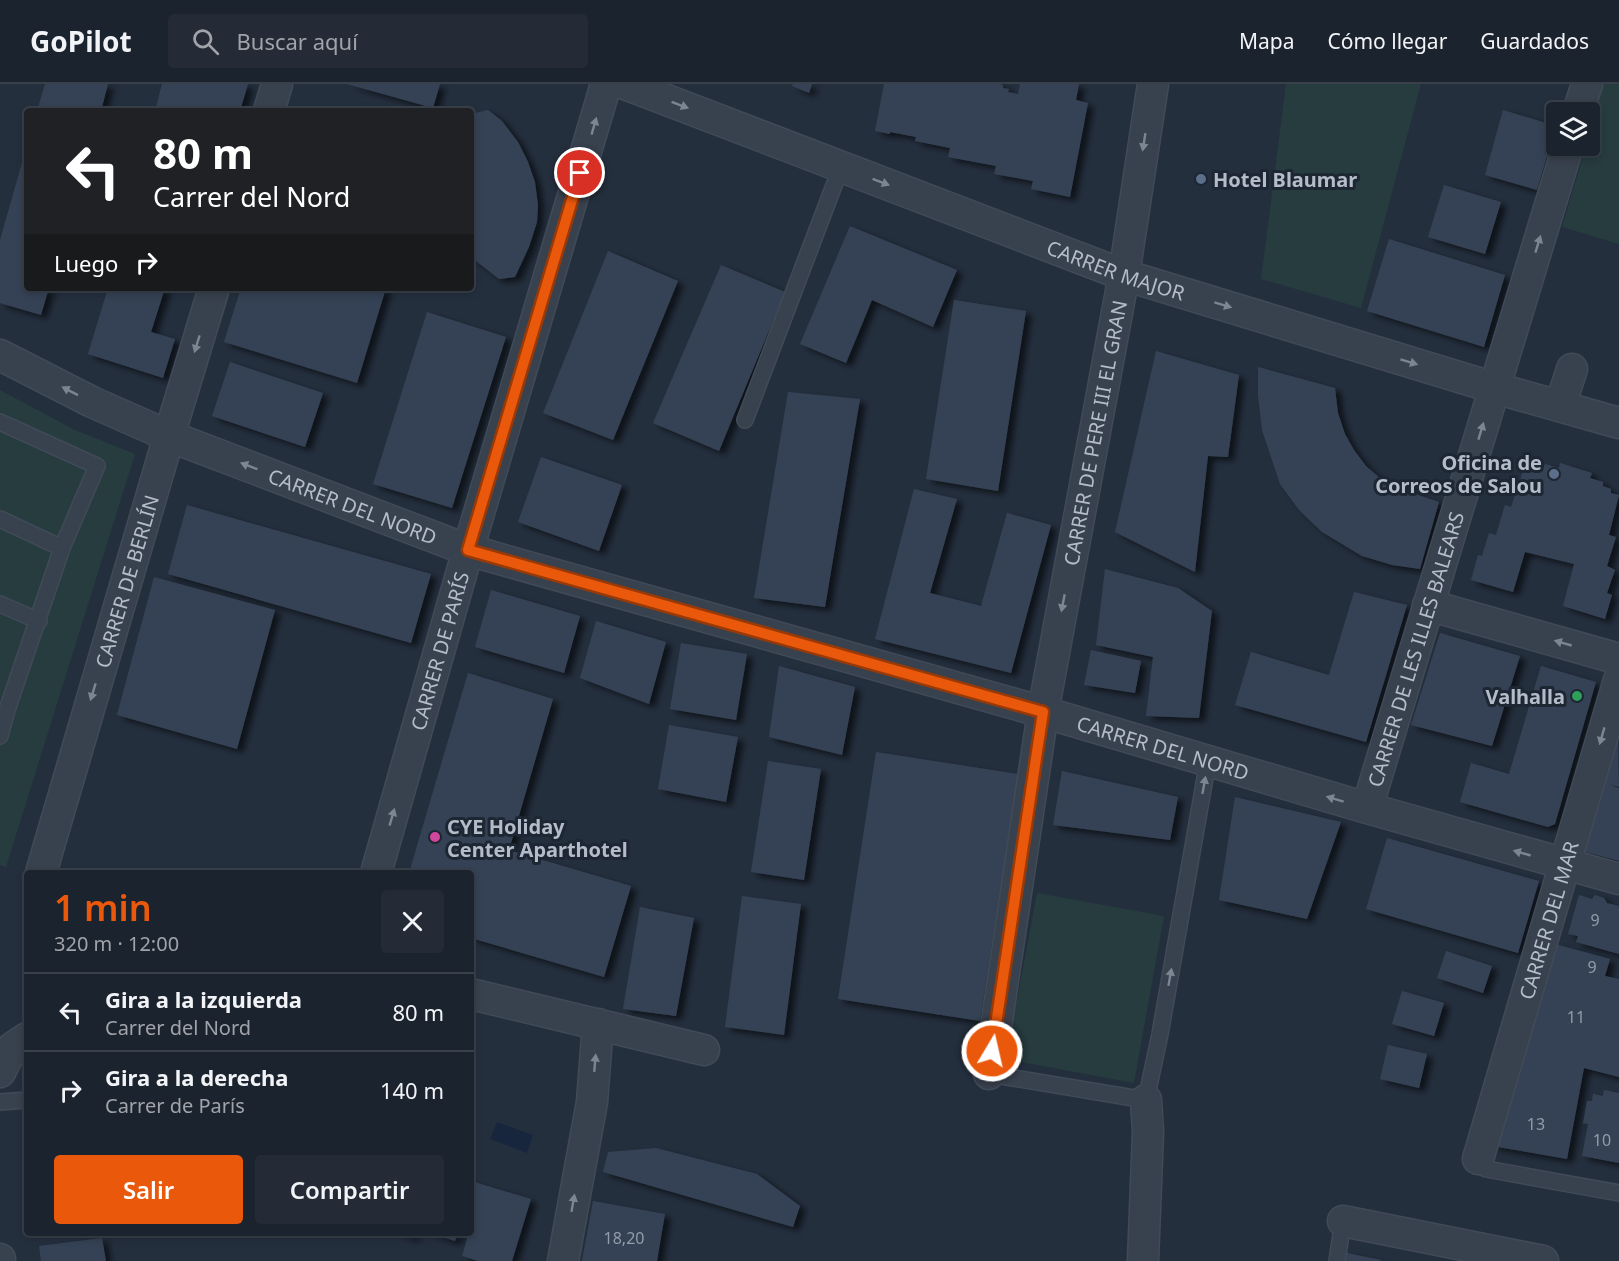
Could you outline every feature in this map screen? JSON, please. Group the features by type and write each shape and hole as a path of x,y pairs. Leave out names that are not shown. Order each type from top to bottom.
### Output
{"street":[{"path":"270,108 277,84"},
{"name":"CARRER DE PARÍS","path":"377,870 468,550 606,84"},
{"name":"CARRER MAJOR","path":"625,84 1124,275 1495,388 1619,423"},
{"name":"CARRER DE PERE III EL GRAN","path":"1043,712 1124,275 1153,84"},
{"path":"1581,102 1587,84"},
{"name":"CARRER DE LES ILLES BALEARS","path":"1367,808 1565,156"},
{"name":"CARRER DE BERLÍN","path":"42,870 213,291"},
{"name":"CARRER DEL NORD","path":"0,355 92,402 169,436 468,550 1043,712 1367,808 1619,879"},
{"path":"1560,406 1572,369"},
{"path":"1428,605 1619,659"},
{"name":"CARRER DEL MAR","path":"1478,1159 1619,680"},
{"path":"989,1074 1043,712"},
{"path":"474,995 704,1050"},
{"path":"563,1261 592,1102 598,1024"},
{"path":"0,1073 12,1048 24,1040"},
{"path":"0,1073 24,1066"},
{"path":"1143,1261 1148,1132 1146,1100"},
{"path":"1343,1221 1543,1261"}],"lane":[{"path":"745,420 841,167"},
{"path":"0,422 97,466 62,548 39,621 4,708 0,736"},
{"path":"0,519 62,548"},
{"path":"0,604 39,621"},
{"path":"989,1074 1146,1100 1160,1034 1208,761"},
{"path":"0,1102 24,1100"},
{"path":"1478,1159 1480,1165 1486,1168 1619,1193"},
{"path":"1337,1261 1343,1221"}],"green space":[{"path":"1286,84 1421,84 1361,308 1261,279"},
{"path":"1603,84 1619,84 1619,244 1562,227 1583,156 1600,156 1600,102 1598,102"},
{"path":"0,390 75,430 135,454 6,867 0,865"},
{"path":"1037,893 1164,916 1134,1083 1006,1059"}],"water":[{"path":"497,1122 533,1135 527,1153 490,1139"}],"building":[{"path":"45,84 108,84 102,108 38,108"},
{"path":"162,84 248,84 241,108 156,108"},
{"path":"347,84 440,84 433,108"},
{"path":"793,84 812,84 809,93 792,86"},
{"path":"884,84 1000,84 1003,88 1009,89 1008,92 1018,94 1020,84 1079,84 1076,100 1088,103 1070,197 1031,189 1033,181 994,174 996,166 948,157 950,148 915,141 916,137 875,131"},
{"path":"488,110 502,121 518,142 535,182 538,205 537,222 529,247 515,277 499,279 474,259 474,113"},
{"path":"1503,110 1546,123 1547,156 1537,190 1485,175"},
{"path":"24,156 24,291 48,291 41,315 0,303 0,240"},
{"path":"1444,185 1501,202 1485,254 1428,237"},
{"path":"850,226 957,270 933,327 872,300 846,363 800,344"},
{"path":"1389,239 1505,275 1484,347 1367,311"},
{"path":"608,251 678,281 613,440 543,413"},
{"path":"721,265 785,292 719,451 653,423"},
{"path":"107,291 164,291 151,332 175,339 163,378 88,354"},
{"path":"240,291 385,291 357,383 224,342"},
{"path":"954,300 1026,311 998,491 926,479"},
{"path":"427,312 506,337 452,508 373,484"},
{"path":"1156,351 1239,375 1228,457 1208,456 1195,572 1115,532"},
{"path":"230,362 323,393 305,447 212,416"},
{"path":"1258,367 1335,388 1338,413 1345,434 1366,466 1381,479 1397,488 1439,502 1420,569 1392,565 1362,556 1322,532 1299,510 1280,484 1262,430"},
{"path":"788,392 860,399 825,607 754,598"},
{"path":"541,457 622,485 599,551 518,522"},
{"path":"1560,463 1592,473 1590,478 1603,482 1603,486 1611,489 1611,493 1619,495 1609,535 1616,537 1607,566 1615,570 1607,593 1612,595 1605,619 1563,606 1574,564 1525,552 1513,592 1471,580 1478,555 1482,556 1489,533 1496,535 1505,505 1511,507 1524,468 1533,470 1534,466 1543,469 1545,464 1559,468"},
{"path":"914,489 957,499 930,593 981,606 1007,513 1051,525 1011,673 875,639"},
{"path":"187,505 431,574 411,643 168,574"},
{"path":"1105,569 1178,588 1212,611 1199,718 1146,716 1153,657 1096,645"},
{"path":"154,577 275,610 237,749 117,715"},
{"path":"491,590 580,616 564,673 475,647"},
{"path":"1354,592 1407,605 1366,742 1235,705 1251,652 1329,675"},
{"path":"596,621 666,642 649,704 580,678"},
{"path":"1440,633 1520,656 1492,746 1411,725"},
{"path":"681,643 747,654 736,720 670,709"},
{"path":"1091,650 1141,661 1135,693 1084,685"},
{"path":"779,666 855,687 842,755 769,737"},
{"path":"1541,666 1596,682 1555,824 1548,827 1460,802 1471,763 1509,774"},
{"path":"468,673 553,699 509,850 631,886 604,977 474,939 474,870 410,870"},
{"path":"669,725 738,737 726,802 658,789"},
{"path":"1618,738 1619,787 1608,784 1619,788 1619,861 1582,851"},
{"path":"876,752 1018,774 980,1021 838,999"},
{"path":"768,761 821,769 804,880 751,872"},
{"path":"1062,771 1178,797 1170,840 1053,825"},
{"path":"1235,797 1341,822 1307,919 1219,900"},
{"path":"1387,838 1539,881 1518,953 1366,909"},
{"path":"1579,895 1592,899 1595,895 1604,898 1607,903 1619,906 1619,954 1576,942 1578,936 1568,934"},
{"path":"742,896 801,904 784,1035 725,1027"},
{"path":"640,907 694,918 676,1016 623,1009"},
{"path":"1555,944 1610,959 1605,976 1619,979 1619,1077 1584,1068 1567,1159 1492,1146"},
{"path":"1446,951 1492,966 1483,993 1437,978"},
{"path":"1402,991 1444,1003 1434,1036 1392,1024"},
{"path":"1388,1045 1427,1054 1419,1088 1380,1079"},
{"path":"1604,1090 1619,1093 1619,1163 1582,1156 1588,1124 1583,1123 1587,1101 1592,1101 1593,1094 1603,1096"},
{"path":"656,1148 757,1174 800,1206 793,1227 603,1172 608,1152"},
{"path":"474,1182 531,1199 512,1261 478,1261 462,1256 468,1236 474,1236"},
{"path":"593,1201 665,1214 657,1261 582,1261"},
{"path":"439,1236 457,1236 455,1241"},
{"path":"102,1238 106,1261 41,1261 39,1246"},
{"path":"1347,1253 1381,1260 1381,1261 1346,1261"}],"place":[{"name":"Hotel Blaumar","path":"1201,179"},
{"name":"Oficina de Correos de Salou","path":"1554,474"},
{"name":"Valhalla","path":"1577,696"},
{"name":"CYE Holiday Center Aparthotel","path":"435,837"}],"route":[{"path":"580,173 468,550 1043,712 992,1051"}]}
